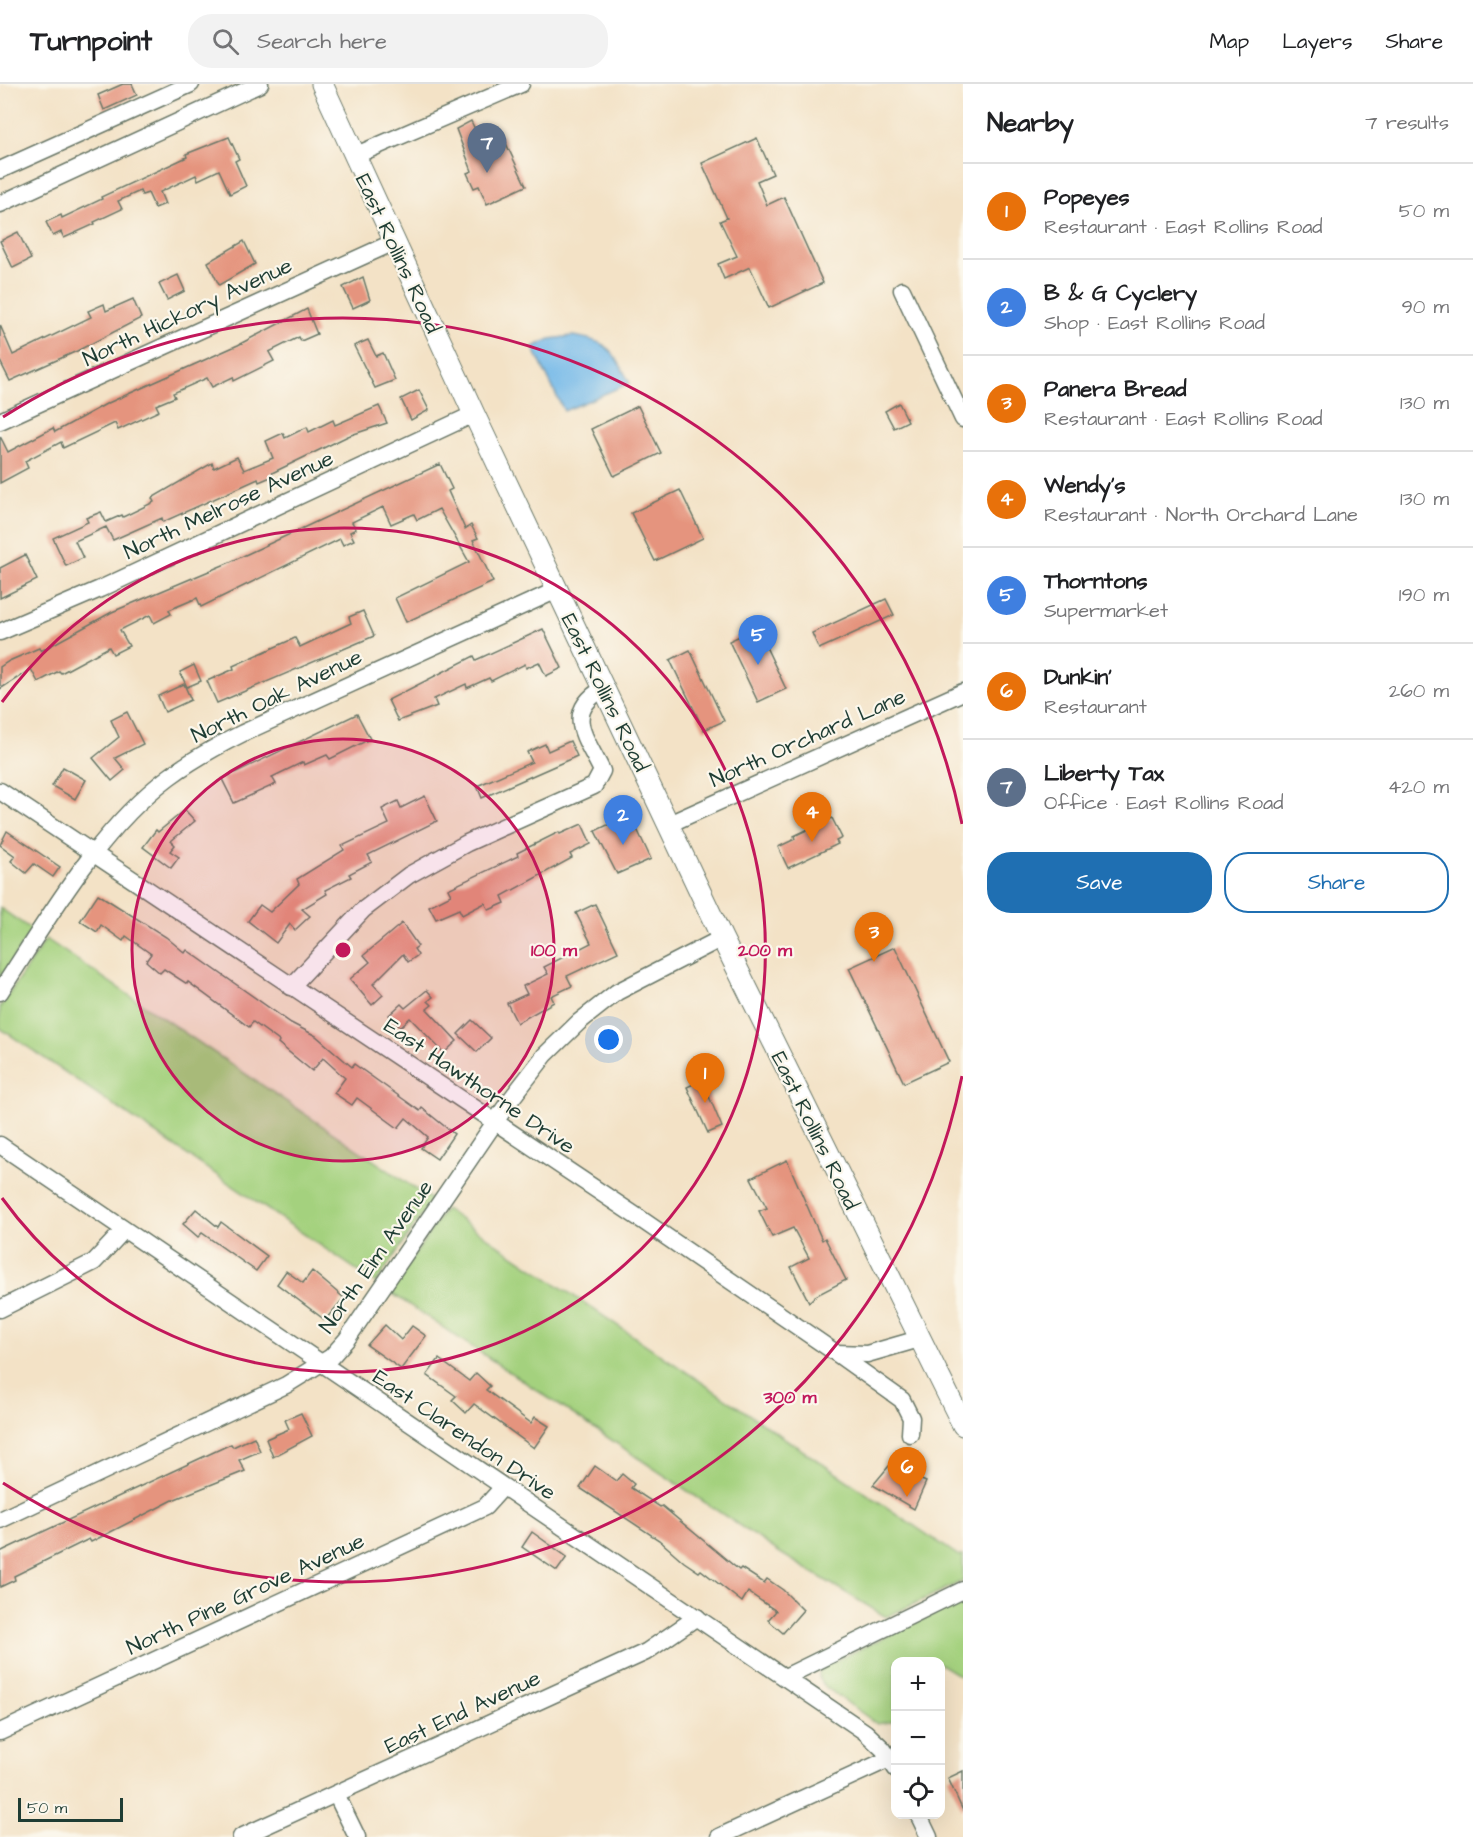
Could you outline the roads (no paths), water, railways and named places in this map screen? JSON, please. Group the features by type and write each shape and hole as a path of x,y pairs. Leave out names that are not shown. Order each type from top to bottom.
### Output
{"main road":[{"name":"East Rollins Road","path":"322,84 393,242 722,938 918,1339 963,1425"}],"street":[{"path":"0,170 191,84"},
{"path":"0,204 260,84"},
{"path":"354,156 521,84"},
{"name":"North Hickory Avenue","path":"0,420 393,242"},
{"path":"902,290 963,419"},
{"name":"North Melrose Avenue","path":"0,632 100,589 474,414"},
{"name":"North Oak Avenue","path":"0,992 94,855 137,805 167,778 202,754 557,590"},
{"path":"291,987 363,910 409,874 467,843 594,786 602,771 580,726 581,711 588,698 604,688"},
{"name":"North Orchard Lane","path":"669,824 963,692"},
{"name":"East Hawthorne Drive","path":"0,791 836,1353 902,1401 911,1418 910,1434"},
{"name":"North Elm Avenue","path":"0,1520 286,1385 331,1357 347,1339 495,1123 545,1055 579,1022 617,992 722,938"},
{"name":"East Clarendon Drive","path":"0,1145 865,1732 891,1763"},
{"path":"0,1309 94,1262 124,1230"},
{"path":"836,1353 867,1354 918,1339"},
{"name":"North Pine Grove Avenue","path":"0,1732 485,1507 503,1487"},
{"path":"785,1677 963,1590"},
{"name":"East End Avenue","path":"241,1837 645,1652 697,1617"},
{"path":"719,1837 891,1764"},
{"path":"336,1794 357,1837"},
{"path":"920,1819 929,1837"}],"water":[{"path":"572,336 595,341 609,349 630,383 564,411 533,347 550,339"}],"place":[{"name":"Liberty Tax","path":"487,173"},
{"name":"Thorntons","path":"758,665"},
{"name":"Wendy's","path":"812,842"},
{"name":"B & G Cyclery","path":"623,845"},
{"name":"Panera Bread","path":"874,962"},
{"name":"Popeyes","path":"705,1103"},
{"name":"Dunkin'","path":"907,1497"}]}
